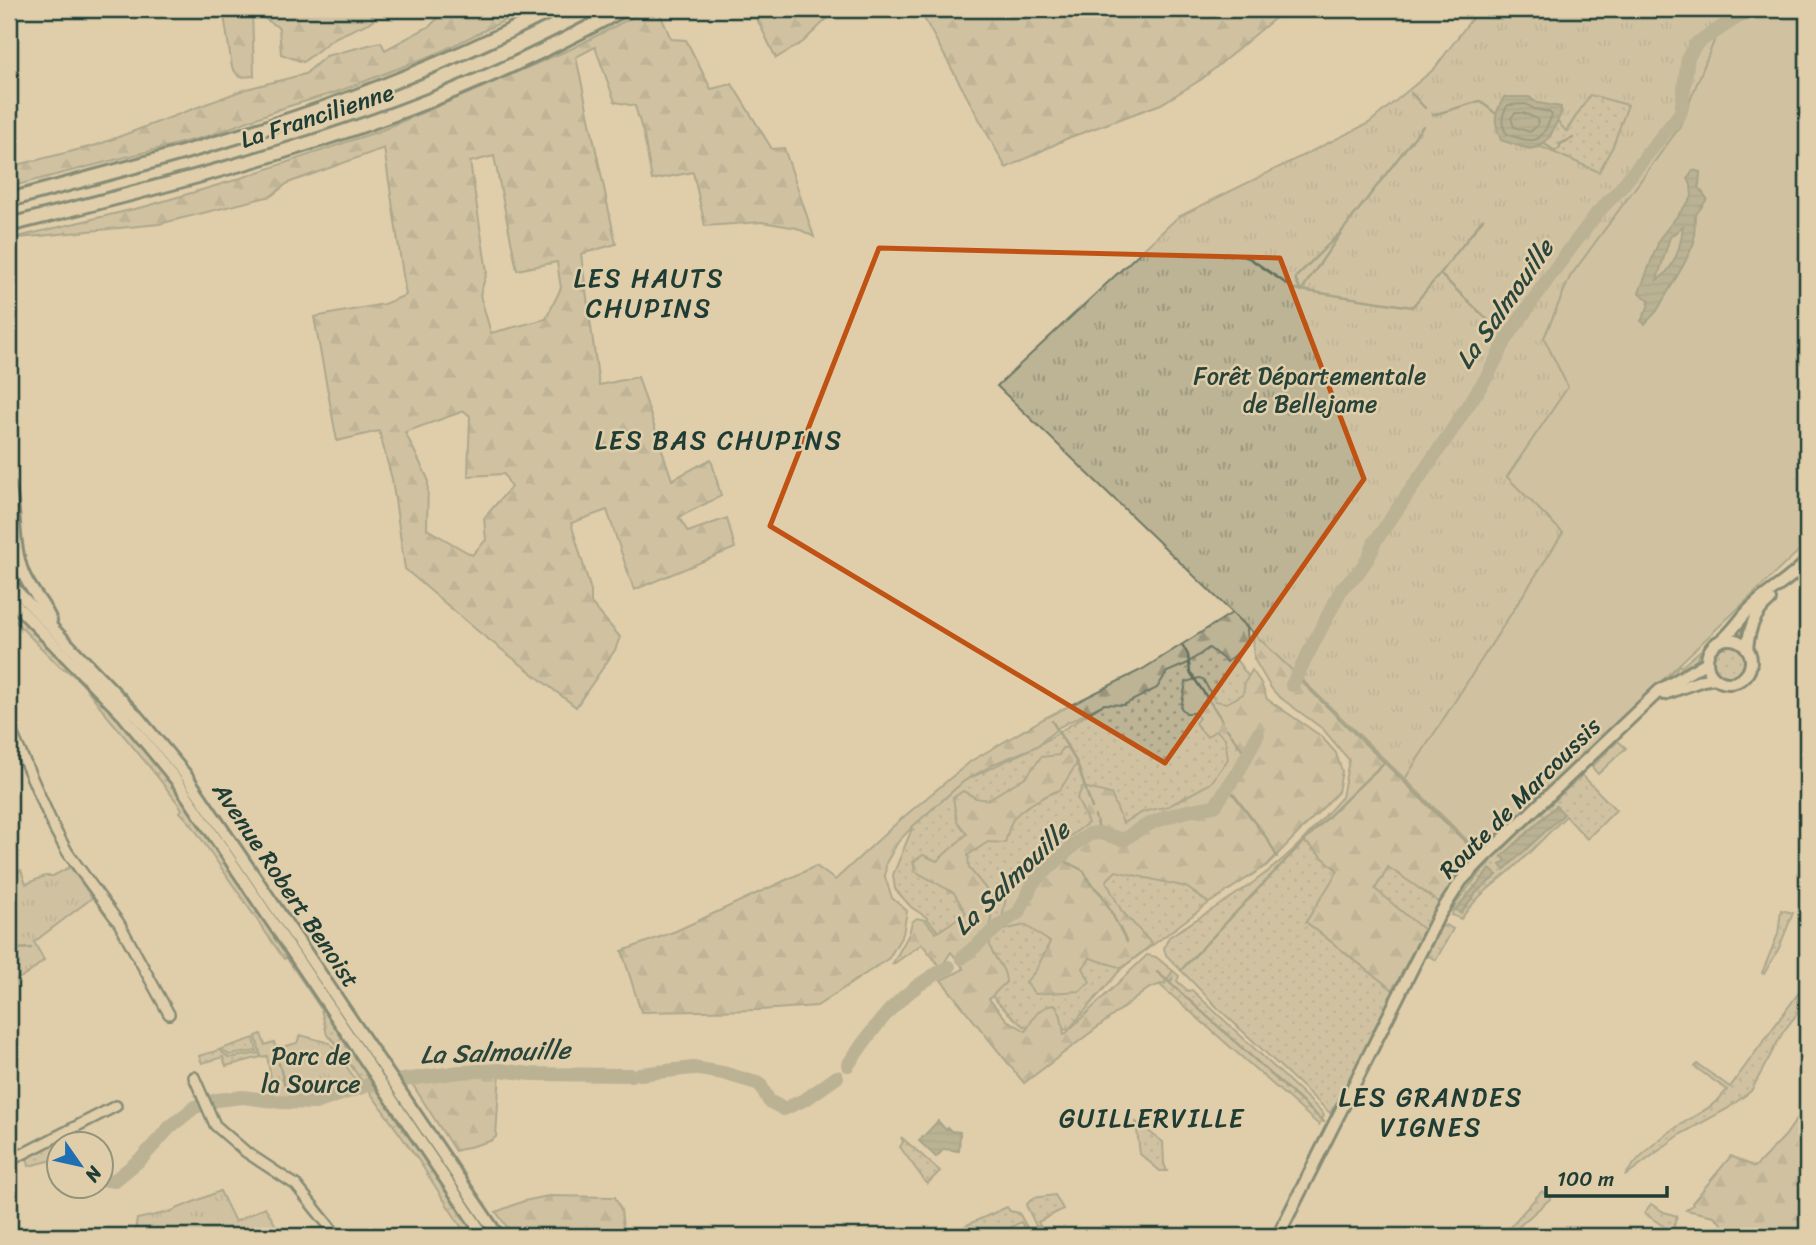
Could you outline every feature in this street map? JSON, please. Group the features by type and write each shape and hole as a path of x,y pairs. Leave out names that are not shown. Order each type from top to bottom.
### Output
{"highway":[{"name":"La Francilienne","path":"9,201 192,150 352,98 464,53 554,9"},
{"name":"La Francilienne","path":"9,225 228,167 362,125 480,80 534,56 624,9"},
{"path":"9,193 22,190 38,192"},
{"path":"9,233 38,223 45,216"}],"main road":[{"path":"9,485 18,556 23,573 31,591 48,612 52,627"},
{"path":"1714,678 1707,662 1711,648 1736,628 1753,606 1793,576 1807,561"},
{"path":"1747,649 1749,629 1763,606 1807,571"},
{"name":"Avenue Robert Benoist","path":"9,583 136,715 185,774 388,1073 393,1091 484,1236"},
{"name":"Avenue Robert Benoist","path":"9,598 123,715 177,781 376,1075 393,1091 498,1236"},
{"path":"1652,699 1714,678 1728,683 1744,677 1750,667 1747,649 1736,640 1722,640"},
{"name":"Route de Marcoussis","path":"1278,1236 1449,899 1484,857 1660,690 1707,662"}],"street":[{"path":"9,726 55,830 68,853 119,923 169,1014"},
{"path":"194,1077 215,1125 246,1152 296,1185 337,1236"},
{"path":"9,1161 116,1106"}],"highlighted area":[{"path":"879,248 1280,258 1364,479 1165,763 770,526"}],"green space":[{"path":"223,9 370,9 373,21 334,38 303,62 281,54 279,28 252,10 254,76 239,77 232,67"},
{"path":"447,9 528,9 438,53 337,92 286,107 208,136 9,187 9,167 97,145 246,89 305,74 326,56 381,42 385,50 430,26"},
{"path":"648,9 658,9 671,39 686,40 711,89 732,84 772,149 784,148 814,237 797,228 762,222 705,226 693,172 652,180 635,106 615,102 595,47 576,57 616,244 581,254 599,385 638,377 672,480 711,459 721,496 679,517 688,532 727,518 735,548 634,590 607,510 571,523 591,591 591,603 620,637 615,650 576,707 479,632 405,569 392,479 379,431 337,441 314,317 384,304 406,295 384,148 288,183 271,196 159,224 9,239 147,206 232,181 382,130 573,48","holes":["494,156 517,270 557,262 561,288 546,319 491,333 480,295 487,272 470,162","464,411 470,416 468,476 504,474 511,487 484,518 486,540 472,555 427,529 428,479 405,432"]},
{"path":"773,9 837,9 803,42 776,58 757,19"},
{"path":"919,9 1286,9 1202,79 1161,104 1068,138 1006,168"},
{"name":"Forêt Départementale de Bellejame","path":"1479,9 1759,9 1715,39 1679,128 1570,277 1544,338 1568,387 1507,477 1563,533 1405,779 997,386 1178,217 1369,123 1434,69","holes":["1590,95 1628,105 1613,146 1599,172 1541,147 1529,149 1501,140 1529,97 1537,103 1561,107 1557,121 1566,131"]},
{"path":"1759,9 1807,9 1807,543 1480,853 1405,779 1563,533 1507,477 1568,387 1544,338 1570,277 1679,128 1715,39"},
{"path":"1590,94 1628,105 1613,146 1599,172 1541,147 1557,121 1567,131"},
{"path":"9,605 108,706 168,776 354,1050 372,1081 361,1080 327,1035 321,1009 180,812 182,809 173,797 81,682 60,667 9,615"},
{"path":"1232,613 1247,628 1248,644 1227,662 1209,648 1186,664 1167,672 1157,688 1124,705 1104,704 1059,727 1037,746 996,763 964,781 913,826 898,842 886,863 885,877 892,898 907,911 903,934 889,958 817,1006 641,1012 622,951 676,931 816,866 835,880 900,820 971,761 1045,718 1143,669"},
{"path":"1253,632 1480,853 1439,902 1388,867 1375,889 1424,930 1393,990 1306,922 1338,871 1303,840 1342,797 1349,760 1323,729 1271,688 1254,659"},
{"path":"1211,636 1235,658 1270,706 1338,761 1338,792 1267,865 1209,903 1122,968 1069,1029 1036,1032 1025,1027 995,1000 926,917 911,907 895,889 893,875 913,826 964,781 1037,746"},
{"path":"1729,643 1742,648 1747,661 1742,674 1729,679 1716,674 1711,661 1716,648"},
{"path":"1703,648 1693,665 1466,870 1336,1110 1333,1108 1330,1113 1219,1009 1166,955 1164,948 1169,937 1273,868 1303,840 1338,871 1306,922 1393,990 1375,889 1389,867 1439,902 1480,853 1679,665 1681,667"},
{"path":"1252,670 1267,699 1321,736 1336,753 1342,771 1338,792 1267,865 1209,903 1186,887 1116,871 1106,881 1121,910 1152,944 1122,968 1090,958 1083,968 1090,982 1080,991 1035,994 1026,982 1036,970 1050,942 1025,925 1003,930 1001,924 1008,887 1028,867 1088,823 1077,798 1083,787 1111,794 1123,823 1143,812 1169,806 1211,783 1228,759 1225,738 1216,730 1207,737 1195,723 1199,718 1195,713 1186,713 1181,708 1186,682 1203,679 1215,701 1227,703 1243,694 1245,682"},
{"path":"1618,741 1626,748 1598,774 1592,767"},
{"path":"1062,748 1067,748 1077,763 1060,790 1015,816 1005,843 988,842 968,855 969,868 994,899 989,941 1004,971 1006,982 989,999 1007,1020 1026,1031 1041,1010 1056,1005 1064,1035 1147,955 1156,957 1173,971 1164,983 1148,989 1024,1083 941,980 964,969 951,952 941,968 922,944 892,965 909,934 912,922 917,918 925,920 936,933 966,913 954,893 915,871 913,862 923,855 937,861 967,834 957,821 953,798 963,791 987,800 1027,776 1041,757 1059,755"},
{"path":"1582,775 1616,810 1587,839 1566,816 1518,864 1478,898 1461,919 1452,915 1469,886 1487,866"},
{"path":"70,867 92,898 34,942 44,960 28,974 9,983 9,875 21,870 26,884 45,876 53,876"},
{"path":"1781,910 1793,913 1779,948 1764,974 1762,973 1778,934"},
{"path":"1446,925 1453,929 1436,960 1427,955 1441,927"},
{"path":"1173,971 1179,976 1177,981 1188,991 1192,990 1322,1112 1324,1116 1319,1125 1160,985"},
{"path":"1803,987 1807,990 1807,1001 1783,1032 1751,1091 1727,1109 1681,1134 1625,1176 1653,1145 1709,1107 1727,1090 1695,1067 1697,1064 1730,1087"},
{"name":"Parc de la Source","path":"261,1034 265,1045 274,1042 276,1049 297,1043 300,1035 330,1043 358,1083 317,1100 275,1100 267,1056 261,1057 256,1036"},
{"path":"254,1038 257,1051 229,1055 221,1049"},
{"path":"219,1050 229,1058 260,1053 261,1057 226,1066 223,1057 202,1063 199,1056"},
{"path":"500,1070 496,1137 455,1151 409,1079"},
{"path":"376,1087 475,1236 467,1236 419,1161 367,1088"},
{"path":"1805,1107 1807,1236 1728,1236 1730,1233 1714,1216 1686,1210 1693,1205 1731,1156 1755,1167 1785,1136"},
{"path":"1136,1122 1163,1142 1167,1171 1160,1171 1140,1154"},
{"path":"901,1137 940,1171 927,1184 900,1147 903,1142"},
{"path":"46,1147 46,1162 29,1166 27,1157"},
{"path":"220,1191 235,1222 265,1207 282,1236 134,1236 137,1219 169,1212"},
{"path":"1542,1191 1551,1198 1508,1236 1502,1236"},
{"path":"1055,1195 1063,1209 1038,1222 1041,1228 1038,1230 1026,1205 1033,1198"},
{"path":"548,1196 615,1197 621,1210 624,1236 514,1236 496,1212 524,1201"},
{"path":"1651,1204 1677,1216 1672,1232 1644,1213"},
{"path":"1007,1207 1010,1211 1019,1213 1029,1231 1027,1233 1021,1222 994,1236 949,1236 969,1224"}],"water":[{"path":"1504,97 1529,97 1537,103 1561,107 1558,120 1544,143 1532,148 1501,140 1496,118"},
{"path":"1693,170 1700,172 1699,187 1707,199 1695,216 1694,243 1684,264 1657,311 1645,324 1641,321 1649,300 1639,293 1660,238 1692,197 1688,178","holes":["1683,226 1679,249 1673,263 1657,280 1670,237"]},
{"path":"1556,806 1564,814 1504,870 1500,865 1506,860 1502,856"},
{"path":"1490,869 1497,875 1477,892 1461,913 1455,910"},
{"path":"938,1121 946,1130 948,1128 960,1132 959,1151 944,1149 936,1157 919,1141"}],"waterway":[{"name":"La Salmouille","path":"1292,685 1342,588 1357,574 1369,557 1374,543 1488,375 1507,338 1598,212 1620,189 1681,112 1688,57 1697,43 1750,9"},
{"path":"1411,93 1425,108"},
{"path":"1433,115 1480,101 1495,113"},
{"path":"1343,230 1301,291 1296,277 1343,230 1423,126"},
{"path":"1543,143 1555,151 1560,148 1560,144 1573,138"},
{"path":"1440,274 1483,219"},
{"path":"1240,255 1249,258 1294,289 1412,307 1440,274 1495,327"},
{"path":"1183,646 1188,655 1190,672 1222,720"},
{"path":"1297,677 1476,852"},
{"path":"1052,721 1077,763 1092,808"},
{"path":"1227,729 1247,756"},
{"name":"La Salmouille","path":"962,958 1019,912 1033,883 1076,843 1090,834 1100,833 1124,840 1167,817 1215,806 1240,769 1258,734"},
{"path":"1181,970 1307,838 1385,762"},
{"path":"1228,787 1268,840 1277,857"},
{"path":"1095,816 1100,833"},
{"path":"1061,859 1084,871 1090,883 1102,895 1127,942"},
{"path":"9,943 17,949 31,948"},
{"name":"La Salmouille","path":"848,1065 870,1034 903,997 949,967"},
{"path":"1157,972 1169,982"},
{"path":"1172,979 1169,982 1324,1122"},
{"path":"279,1063 285,1087"},
{"name":"La Salmouille","path":"640,1074 693,1068 723,1073 760,1084 769,1101 784,1109 806,1099 837,1077"},
{"name":"La Salmouille","path":"116,1179 142,1158 170,1127 195,1107 217,1100 243,1097 315,1103 368,1085 460,1072 500,1070 530,1074 631,1075"}],"district":[{"name":"LES HAUTS CHUPINS","path":"649,293"},
{"name":"LES BAS CHUPINS","path":"719,440"},
{"name":"LES GRANDES VIGNES","path":"1431,1112"},
{"name":"GUILLERVILLE","path":"1152,1118"}]}
